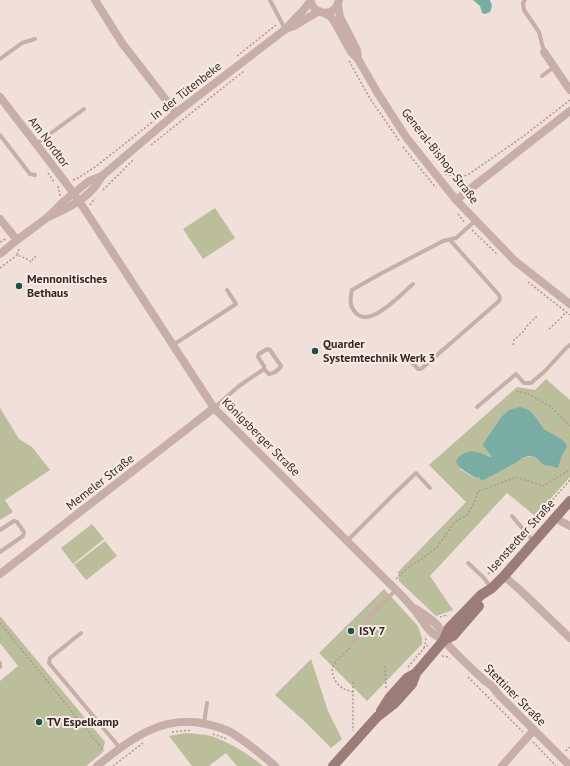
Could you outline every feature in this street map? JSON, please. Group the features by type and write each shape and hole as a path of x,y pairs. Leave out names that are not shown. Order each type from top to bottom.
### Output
{"street":[{"path":"95,0 122,43 176,113"},
{"name":"In der Tütenbeke","path":"286,29 291,22 308,6 310,1"},
{"name":"General-Bishop-Straße","path":"310,1 314,8 330,16 334,21 351,52 358,59 374,87 435,181 476,220 514,261 570,304"},
{"name":"In der Tütenbeke","path":"0,254 15,237 48,217 64,201 76,197 89,181 102,176 176,113 286,29 322,12 332,11 339,3"},
{"name":"General-Bishop-Straße","path":"339,3 340,17 357,50 358,59"},
{"path":"544,52 570,90"},
{"name":"Am Nordtor","path":"0,97 76,197"},
{"path":"456,200 570,111"},
{"name":"Königsberger Straße","path":"76,197 214,408 348,540 413,608 436,637 444,640"},
{"path":"0,219 15,237"},
{"name":"Memeler Straße","path":"0,574 214,408"},
{"name":"Isenstedter Straße","path":"333,766 377,717 390,697 407,678 416,673 444,640 449,628 482,595 492,588 504,576 570,501"},
{"path":"555,518 570,526"},
{"path":"504,576 570,638"},
{"name":"Stettiner Straße","path":"444,640 495,689 499,695 570,766"},
{"path":"97,766 120,748 155,727 180,721 204,723 217,726 231,732 275,766"},
{"path":"502,766 534,730"}],"lane":[{"path":"270,0 286,29"},
{"path":"525,0 523,3 524,10 539,32 544,52"},
{"path":"0,59 22,43 34,39"},
{"path":"542,76 554,67"},
{"path":"36,144 84,109"},
{"path":"0,135 30,174 35,175"},
{"path":"412,284 379,313 372,316 362,317 357,315 352,310 350,301 352,290 443,241 456,238 476,220"},
{"path":"404,354 418,369 421,369 500,299 499,295 450,240"},
{"path":"173,345 236,304 227,290"},
{"path":"477,407 516,374 524,383 531,383 570,345"},
{"path":"267,349 270,350 281,366 280,369 272,374 269,374 264,369 264,366 258,357 259,354 267,349"},
{"path":"214,408 239,386 264,369"},
{"path":"348,540 416,473 430,488"},
{"path":"512,516 534,542"},
{"path":"0,530 14,521 24,532 24,536 0,552"},
{"path":"468,563 492,588"},
{"path":"352,644 366,629 367,619 396,590"},
{"path":"81,634 50,658 49,663 120,748"},
{"path":"204,723 207,703"}],"path":[{"path":"232,60 281,21"},
{"path":"149,146 248,68"},
{"path":"435,181 444,174 455,177 463,177 469,174 521,138 570,100"},
{"path":"60,196 58,186 78,178 95,167 159,117"},
{"path":"102,191 138,156"},
{"path":"84,210 91,205 97,196"},
{"path":"0,242 4,238 15,237"},
{"path":"0,268 17,255 19,249"},
{"path":"17,255 27,258 31,262 34,257 38,257"},
{"path":"549,329 563,316 565,312"},
{"path":"513,345 514,340 536,317 538,317"},
{"path":"516,391 529,394 551,408 570,426"},
{"path":"390,584 405,570 437,547 455,522 467,515 474,503 478,491 516,477 543,486 570,470"},
{"path":"484,578 570,480"},
{"path":"437,619 446,615 451,617"},
{"path":"0,624 109,756"},
{"path":"352,644 334,664 333,675 336,683 344,689 353,692"},
{"path":"442,656 448,657 453,662"},
{"path":"385,666 386,692"},
{"path":"469,677 556,766"},
{"path":"353,680 353,731"},
{"path":"171,732 193,730"},
{"path":"210,733 230,741"},
{"path":"113,766 143,743"}],"green space":[{"path":"215,208 235,238 203,259 183,229"},
{"path":"546,379 570,400 570,477 535,516 507,493 430,576 453,610 436,616 399,581 398,572 466,502 429,465 517,387 535,390","holes":["509,410 529,410 544,429 555,436 567,447 561,458 544,465 532,456 522,458 516,463 482,481 478,477 469,475 460,469 484,455 493,457 484,442 502,416"]},
{"path":"0,408 19,439 32,447 50,470 5,500 13,512 0,520"},
{"path":"92,524 104,539 73,564 61,548"},
{"path":"105,541 117,556 86,580 74,565"},
{"path":"384,589 418,626 422,638 422,644 367,701 319,653"},
{"name":"TV Espelkamp","path":"0,616 105,742 102,753 86,766 0,766 0,681 18,666 0,643"},
{"path":"311,659 328,711 342,739 331,748 275,695"},
{"path":"186,733 208,735 225,742 239,749 263,766 237,766 226,753 209,766 192,766 169,736"}],"water":[{"path":"473,0 490,0 492,6 490,12 485,14 482,13 480,6"},
{"path":"520,407 529,410 544,429 561,439 566,444 567,447 558,468 544,465 536,458 529,456 522,458 516,463 482,481 478,477 477,478 465,472 456,462 457,459 467,452 476,452 492,457 483,445 484,442 502,416 509,410"}],"place":[{"name":"Mennonitisches Bethaus","path":"19,286"},
{"name":"Quarder Systemtechnik Werk 3","path":"315,351"},
{"name":"ISY 7","path":"351,631"},
{"name":"TV Espelkamp","path":"39,722"}]}
